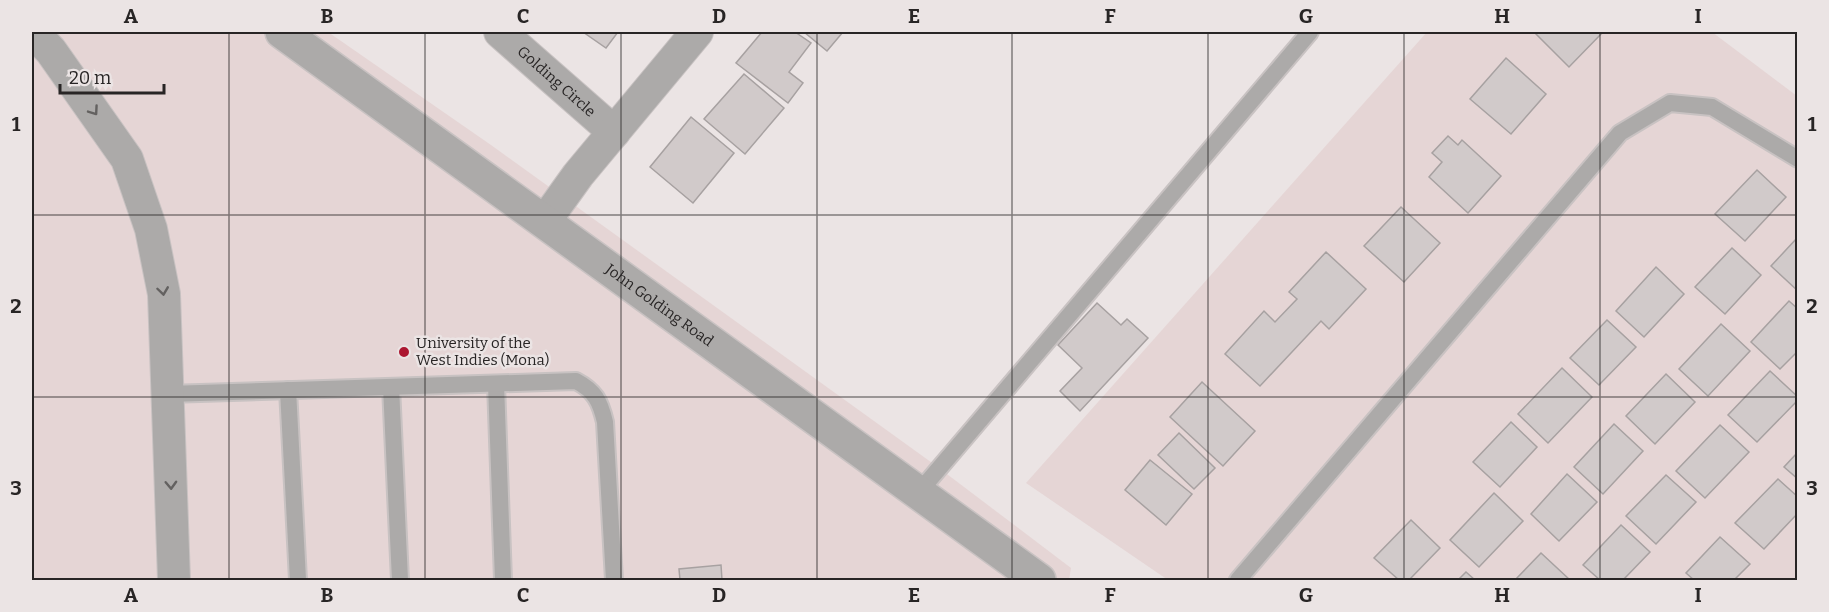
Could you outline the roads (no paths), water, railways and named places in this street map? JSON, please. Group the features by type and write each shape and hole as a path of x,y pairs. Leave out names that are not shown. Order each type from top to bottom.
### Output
{"street":[{"path":"33,32 51,51 127,159 151,229 164,294 174,580"},
{"name":"John Golding Road","path":"282,32 1039,580"},
{"name":"Golding Circle","path":"500,32 614,132"},
{"path":"545,221 614,132 697,32"}],"lane":[{"path":"919,492 1310,32"},
{"path":"1238,580 1620,134 1670,103 1712,107 1797,159"},
{"path":"168,394 576,381 591,389 600,403 605,422 614,580"},
{"path":"496,384 503,580"},
{"path":"391,387 400,580"},
{"path":"288,390 298,580"}],"place":[{"name":"University of the West Indies (Mona)","path":"404,352"}]}
